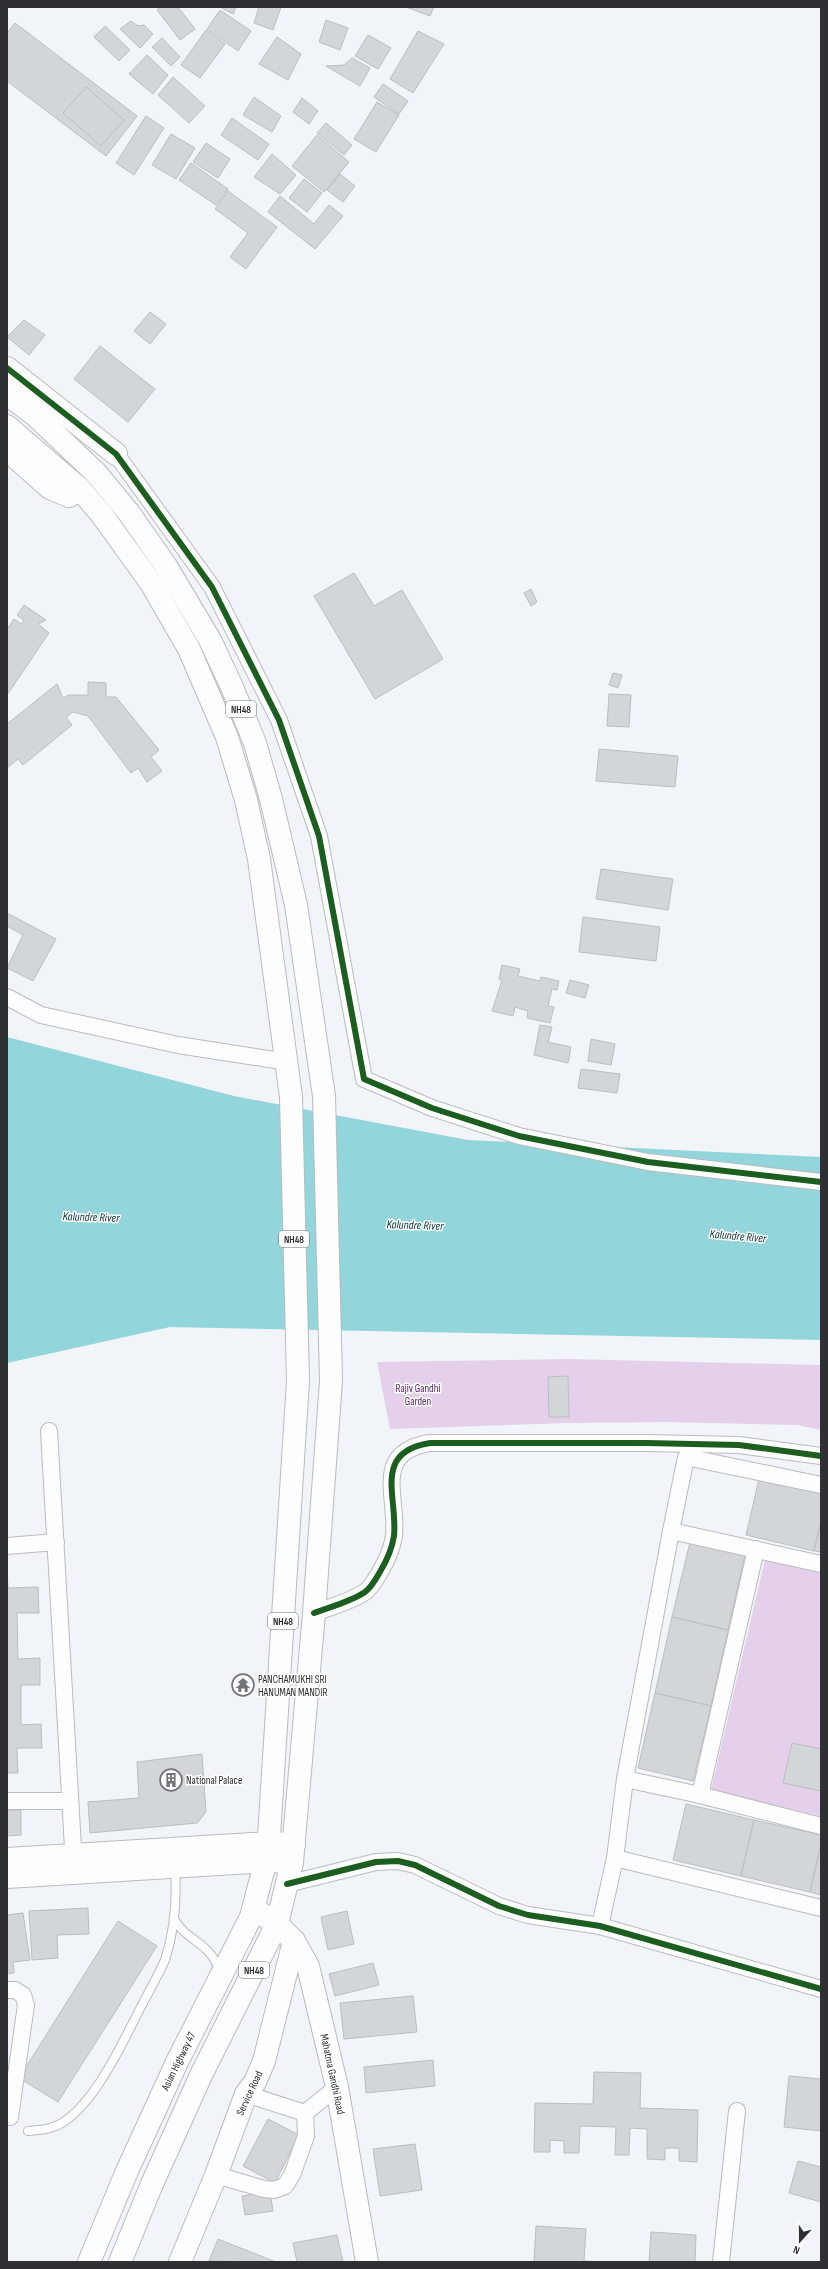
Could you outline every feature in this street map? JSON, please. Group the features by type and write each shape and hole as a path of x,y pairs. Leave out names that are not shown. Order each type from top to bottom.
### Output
{"main road":[{"path":"7,368 116,454"},
{"name":"NH48","path":"7,394 36,416 96,473 129,513 170,572 210,640 232,687 255,743 272,799 292,890 324,1096 331,1381 314,1613 293,1853 287,1884 276,1924 202,2073 152,2184 120,2262"},
{"name":"NH48","path":"7,426 80,489 102,515 152,583 189,649 210,693 227,737 246,800 258,859 288,1062 291,1097 298,1382 268,1852"},
{"path":"7,450 50,488 69,496 80,489"},
{"path":"7,1859 74,1864 174,1866 268,1852"},
{"path":"7,1877 74,1864 268,1852 293,1853"},
{"name":"Asian Highway 47","path":"89,2262 127,2171 177,2062 254,1909 268,1852"},
{"name":"Mahatma Gandhi Road","path":"254,1909 276,1924 294,1941 308,1966 337,2087 367,2262"},
{"name":"Service Road","path":"180,2262 216,2175 246,2094 255,2082 264,2061 294,1941"}],"street":[{"path":"116,454 212,587 279,720 319,836 364,1079 432,1108 519,1136 648,1162 821,1182"},
{"path":"7,997 41,1015 178,1046 288,1062"},
{"path":"50,1431 69,1801 74,1864"},
{"path":"314,1613 365,1592 377,1578 388,1559 394,1536 390,1476 395,1463 414,1446 430,1443 739,1445 821,1456"},
{"path":"600,1926 615,1858 625,1778 686,1457 821,1485"},
{"path":"671,1532 821,1564"},
{"path":"7,1546 56,1542"},
{"path":"700,1795 756,1549"},
{"path":"625,1778 700,1795 821,1826"},
{"path":"7,1801 69,1801"},
{"path":"615,1858 821,1908"},
{"path":"287,1884 376,1862 398,1861 415,1865 443,1877 499,1906 528,1915 600,1926 821,1989"},
{"path":"7,1990 15,1990 23,1995 26,2005 10,2117"},
{"path":"305,2113 337,2087"},
{"path":"246,2094 305,2113"},
{"path":"721,2262 737,2111"},
{"path":"216,2175 264,2189 274,2190 285,2186 292,2175 306,2136 305,2113"}],"lane":[{"path":"28,2131 49,2129 65,2121 85,2102 109,2068 164,1960 174,1919 176,1891 174,1866"},
{"path":"174,1919 183,1932 204,1946 215,1957 222,1975"}],"green space":[{"name":"Rajiv Gandhi Garden","path":"569,1359 821,1365 821,1430 797,1425 667,1422 566,1423 390,1429 377,1362"},
{"path":"765,1559 821,1572 821,1816 711,1790"}],"water":[{"name":"Kalundre River","path":"7,1037 234,1096 468,1140 821,1157 821,1340 170,1327 7,1363"}],"building":[{"path":"161,7 178,7 195,29 180,40 157,10"},
{"path":"220,7 236,7 233,14"},
{"path":"259,7 281,7 273,30 254,23"},
{"path":"406,7 434,7 430,16"},
{"path":"220,10 251,31 238,51 207,29"},
{"path":"326,20 348,28 340,50 319,42"},
{"path":"131,21 138,26 144,25 153,34 140,48 120,29"},
{"path":"15,23 137,116 106,156 7,81 7,33"},
{"path":"105,26 130,50 119,61 94,37"},
{"path":"206,30 225,44 200,78 181,65"},
{"path":"418,31 444,44 413,93 390,79"},
{"path":"368,35 391,48 378,69 355,56"},
{"path":"277,37 301,54 288,80 259,64"},
{"path":"162,38 180,57 171,66 152,47"},
{"path":"147,55 168,75 153,94 129,74"},
{"path":"352,58 370,68 360,86 326,66 344,65"},
{"path":"173,77 205,106 189,123 158,95"},
{"path":"383,84 408,101 399,114 374,97"},
{"path":"86,87 124,120 101,146 63,113"},
{"path":"254,97 281,116 272,132 243,115"},
{"path":"302,98 318,111 309,124 293,112"},
{"path":"377,102 399,115 376,152 354,139"},
{"path":"146,116 164,128 134,175 116,163"},
{"path":"232,118 269,144 258,160 221,135"},
{"path":"326,123 352,145 344,155 317,133"},
{"path":"171,134 195,148 176,179 152,165"},
{"path":"317,135 349,162 324,192 292,166"},
{"path":"206,143 230,159 218,178 193,162"},
{"path":"272,154 296,175 280,194 254,177"},
{"path":"191,163 228,189 216,205 179,180"},
{"path":"340,174 355,186 343,202 327,190"},
{"path":"304,179 322,193 307,212 289,198"},
{"path":"228,191 277,227 246,269 230,257 248,233 215,209"},
{"path":"280,196 314,224 329,205 343,216 315,249 268,212"},
{"path":"150,312 166,324 150,344 134,331"},
{"path":"24,320 45,335 29,355 7,337"},
{"path":"100,346 155,389 128,422 74,379"},
{"path":"354,573 374,606 402,590 443,659 375,699 314,596"},
{"path":"531,589 537,602 531,606 524,593"},
{"path":"24,605 46,620 38,624 49,633 7,695 7,629 14,619 21,624 24,620 17,615"},
{"path":"613,673 622,675 618,688 609,685"},
{"path":"88,682 106,683 106,697 116,697 159,750 151,757 162,771 147,782 138,768 131,773 88,716 73,712 66,717 72,725 23,765 18,759 7,768 7,724 57,684 63,698 69,695 88,695"},
{"path":"609,694 631,695 629,727 607,726"},
{"path":"599,749 678,756 675,787 596,781"},
{"path":"601,869 673,879 668,910 596,899"},
{"path":"7,913 56,939 33,981 7,968 23,935 7,926"},
{"path":"583,917 660,927 656,961 579,952"},
{"path":"502,965 520,969 518,976 540,981 541,977 559,981 557,990 552,989 548,1006 554,1007 550,1023 527,1018 528,1011 515,1007 513,1016 492,1011 502,980 499,979"},
{"path":"570,980 589,985 585,998 566,993"},
{"path":"540,1025 552,1027 548,1042 571,1047 568,1063 534,1055"},
{"path":"591,1039 615,1044 611,1065 588,1061"},
{"path":"581,1069 620,1074 617,1093 578,1088"},
{"path":"568,1376 569,1417 549,1417 548,1377"},
{"path":"759,1479 821,1493 821,1522 814,1551 746,1535"},
{"path":"821,1522 821,1552 814,1551"},
{"path":"690,1542 745,1555 728,1630 672,1617"},
{"path":"7,1569 8,1588 38,1587 39,1613 17,1613 18,1659 40,1658 40,1685 21,1685 21,1725 41,1724 42,1748 17,1748 18,1773 7,1773"},
{"path":"672,1617 728,1630 711,1706 655,1693"},
{"path":"655,1693 711,1706 693,1781 638,1768"},
{"path":"792,1743 821,1749 821,1791 783,1783"},
{"name":"National Palace","path":"202,1754 206,1812 197,1823 90,1833 88,1802 139,1798 137,1762"},
{"path":"686,1804 754,1820 741,1876 673,1860"},
{"path":"7,1810 21,1810 21,1835 7,1836"},
{"path":"754,1820 821,1835 821,1844 810,1892 741,1876"},
{"path":"821,1844 821,1895 810,1892"},
{"path":"88,1908 89,1934 57,1935 58,1958 32,1960 29,1911"},
{"path":"347,1911 354,1944 328,1950 321,1917"},
{"path":"23,1913 30,1960 13,1962 14,1973 7,1974 7,1915"},
{"path":"118,1921 157,1946 58,2102 19,2078"},
{"path":"373,1963 379,1985 335,1996 329,1974"},
{"path":"413,1996 417,2032 344,2039 340,2003"},
{"path":"433,2060 435,2086 366,2093 364,2067"},
{"path":"594,2072 641,2073 640,2108 698,2110 697,2162 679,2161 679,2148 665,2148 665,2160 647,2159 647,2129 630,2128 629,2155 615,2155 616,2127 580,2126 579,2153 564,2153 564,2141 550,2140 550,2152 534,2152 535,2103 593,2104"},
{"path":"789,2076 821,2079 821,2131 784,2127"},
{"path":"268,2119 299,2135 275,2183 243,2166"},
{"path":"415,2144 422,2190 380,2196 373,2149"},
{"path":"798,2161 821,2167 821,2202 789,2193"},
{"path":"270,2192 273,2211 245,2215 242,2196"},
{"path":"536,2226 586,2229 584,2261 606,2262 534,2262"},
{"path":"651,2232 696,2235 695,2262 649,2262"},
{"path":"337,2235 343,2262 297,2262 293,2243"},
{"path":"218,2239 276,2262 209,2261"}],"cycle path":[{"path":"7,368 116,454 212,587 279,720 319,836 364,1079 432,1108 519,1136 648,1162 821,1182"},
{"path":"314,1613 359,1596 368,1590 376,1579 387,1558 394,1536 392,1492 394,1466 400,1456 412,1448 430,1443 646,1443 739,1445 821,1456"},
{"path":"287,1884 376,1862 398,1861 415,1865 499,1906 528,1915 600,1926 821,1989"}],"place":[{"name":"PANCHAMUKHI SRI HANUMAN MANDIR","path":"243,1685"},
{"name":"National Palace","path":"171,1780"}]}
